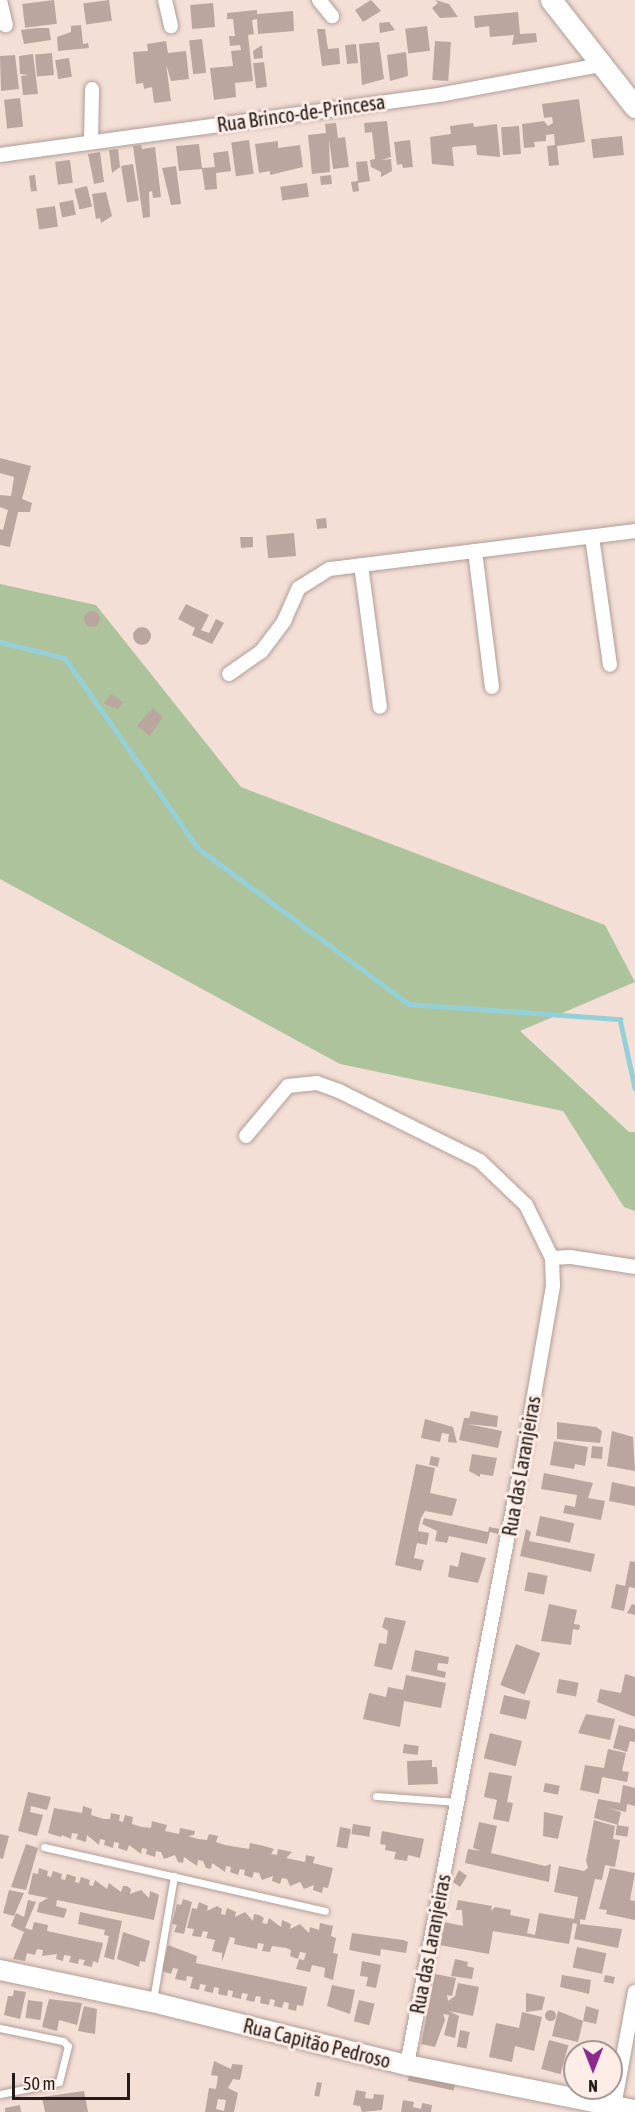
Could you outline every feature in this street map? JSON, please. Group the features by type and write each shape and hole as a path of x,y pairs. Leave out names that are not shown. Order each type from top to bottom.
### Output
{"main road":[{"path":"551,0 635,107"}],"street":[{"path":"0,0 6,25"},
{"path":"165,0 171,26"},
{"path":"319,0 332,16"},
{"name":"Rua Brinco-de-Princesa","path":"0,155 444,94 601,65"},
{"path":"92,88 92,142"},
{"path":"229,674 261,652 284,621 299,588 313,576 330,569 635,531"},
{"path":"592,537 610,665"},
{"path":"475,551 492,687"},
{"path":"362,565 380,707"},
{"name":"Rua das Laranjeiras","path":"246,1136 288,1086 317,1083 339,1091 480,1161 526,1205 552,1258 553,1286 528,1430 407,2065"},
{"path":"552,1258 570,1257 635,1267"},
{"name":"Rua Capitão Pedroso","path":"0,1970 153,2002 407,2065 635,2110"},
{"path":"614,2106 635,1992"}],"lane":[{"path":"376,1797 457,1802"},
{"path":"44,1847 325,1911"},
{"path":"153,2002 174,1876"},
{"path":"0,2028 52,2039 68,2046 58,2082 0,2094"}],"green space":[{"path":"0,584 96,605 241,787 605,925 635,982 520,1031 629,1132 635,1132 635,1211 624,1207 563,1111 340,1064 0,879"}],"building":[{"path":"54,0 57,24 25,28 22,4"},
{"path":"109,0 112,21 86,24 83,4"},
{"path":"371,0 381,11 363,22 355,10"},
{"path":"435,0 449,4 458,17 440,18 432,8 438,3"},
{"path":"213,3 215,27 192,29 190,5"},
{"path":"257,10 257,14 293,11 294,31 258,34 257,19 252,20 254,34 248,35 253,81 235,83 236,97 214,100 210,68 233,66 231,51 241,50 240,45 230,46 229,36 235,36 233,19 227,19 227,13"},
{"path":"518,12 520,34 536,33 537,42 512,45 514,35 490,37 489,26 475,28 474,16"},
{"path":"389,22 395,30 380,33 379,23"},
{"path":"81,25 83,44 88,43 89,48 58,51 57,37 71,32 71,26"},
{"path":"427,26 430,51 408,53 405,29"},
{"path":"49,28 51,40 24,44 21,30"},
{"path":"317,29 325,29 328,49 339,48 340,64 322,66"},
{"path":"202,39 206,73 193,74 189,41"},
{"path":"166,41 168,53 186,51 189,79 171,81 166,64 171,101 154,103 152,87 144,89 143,83 136,84 133,52 148,51 147,44"},
{"path":"435,41 451,42 448,81 432,80"},
{"path":"379,42 384,79 362,85 359,44"},
{"path":"356,44 358,63 347,64 345,45"},
{"path":"262,45 263,58 254,59 253,51"},
{"path":"406,52 408,76 390,81 387,55"},
{"path":"52,53 54,75 37,76 35,54"},
{"path":"33,54 38,94 23,95 21,76 29,75 20,74 19,56"},
{"path":"15,55 19,89 1,91 0,56"},
{"path":"69,58 72,77 58,79 55,60"},
{"path":"264,62 267,87 256,88 253,63"},
{"path":"20,98 23,127 7,129 4,100"},
{"path":"579,99 585,142 557,146 559,165 549,166 547,146 555,145 554,134 546,135 546,141 534,142 535,147 524,148 522,124 544,121 548,126 553,123 552,117 544,118 542,104"},
{"path":"387,121 391,157 382,160 391,159 392,171 381,177 381,172 371,167 370,160 375,159 372,132 365,133 364,123"},
{"path":"336,123 338,138 345,137 349,167 333,169 329,139 330,172 312,174 308,135 326,133 325,124"},
{"path":"473,123 474,127 497,124 500,157 477,155 476,145 452,147 454,166 432,164 430,137 451,134 450,126"},
{"path":"519,126 521,154 503,155 501,127"},
{"path":"622,136 624,155 593,158 591,139"},
{"path":"249,140 254,174 236,176 231,143"},
{"path":"410,140 413,167 403,168 402,164 397,165 394,142"},
{"path":"278,141 278,148 300,145 303,167 270,175 270,171 259,173 255,144"},
{"path":"199,144 202,168 215,167 213,153 228,151 231,171 216,173 217,189 205,190 202,169 179,171 176,146"},
{"path":"141,145 142,149 155,147 161,197 153,198 152,191 149,192 150,217 143,218 133,146"},
{"path":"118,149 120,167 112,173 109,150"},
{"path":"100,152 104,182 94,184 88,154"},
{"path":"70,160 73,183 58,185 55,162"},
{"path":"367,161 370,181 358,183 359,191 353,192 351,182 358,181 356,162"},
{"path":"133,164 139,201 127,202 121,166"},
{"path":"176,166 181,204 171,205 162,168"},
{"path":"35,175 37,191 31,192 29,176"},
{"path":"331,175 332,184 321,185 320,176"},
{"path":"307,183 309,197 282,201 280,187"},
{"path":"87,186 92,206 79,210 74,189"},
{"path":"106,192 112,216 101,223 100,218 96,219 92,194"},
{"path":"73,200 76,215 62,217 59,203"},
{"path":"55,206 58,227 39,229 36,209"},
{"path":"0,458 31,466 22,499 32,503 30,512 18,512 10,547 0,545 0,529 3,530 8,510 0,507 0,495 11,496 14,477 0,473"},
{"path":"326,518 327,528 317,529 316,519"},
{"path":"294,533 296,556 268,558 266,535"},
{"path":"240,537 253,537 253,547 241,548"},
{"path":"186,604 209,615 201,630 209,633 216,619 224,623 212,644 192,635 195,628 178,619"},
{"path":"89,611 95,611 100,619 98,625 89,627 84,622 84,616"},
{"path":"142,627 148,630 151,636 148,642 142,645 136,642 133,636 136,630"},
{"path":"111,694 123,702 118,709 104,704"},
{"path":"153,708 163,717 150,736 137,726"},
{"path":"471,1411 498,1416 497,1427 467,1424 502,1431 498,1448 459,1440 464,1418 469,1418"},
{"path":"425,1419 453,1427 457,1443 448,1442 449,1434 442,1433 440,1442 421,1438"},
{"path":"557,1422 596,1427 602,1431 600,1443 557,1439"},
{"path":"612,1431 633,1437 635,1471 607,1466"},
{"path":"554,1441 588,1447 585,1466 575,1464 574,1469 550,1465"},
{"path":"592,1446 603,1447 602,1459 591,1458"},
{"path":"472,1454 497,1458 493,1476 480,1474 480,1477 469,1471"},
{"path":"431,1456 440,1458 438,1467 429,1465"},
{"path":"416,1464 435,1468 430,1493 457,1499 452,1516 425,1511 421,1518 418,1531 429,1533 427,1545 417,1543 414,1558 424,1560 421,1571 395,1565"},
{"path":"544,1473 593,1483 588,1498 605,1501 601,1520 563,1513 565,1505 575,1507 577,1495 541,1489"},
{"path":"612,1482 635,1487 635,1506 609,1501"},
{"path":"540,1516 574,1523 570,1543 536,1536"},
{"path":"424,1518 488,1532 489,1527 500,1529 498,1534 490,1532 487,1544 449,1536 447,1543 435,1541 437,1531 422,1524"},
{"path":"526,1529 531,1532 529,1541 595,1554 591,1572 520,1556"},
{"path":"461,1552 486,1558 478,1583 448,1577 450,1565 458,1567"},
{"path":"630,1561 635,1562 635,1588 629,1587 624,1611 611,1608 616,1584 625,1586"},
{"path":"528,1572 548,1576 544,1594 524,1591"},
{"path":"549,1604 577,1610 574,1624 580,1625 579,1630 573,1629 571,1645 541,1641"},
{"path":"632,1604 635,1605 635,1615 627,1613"},
{"path":"385,1617 406,1621 392,1670 374,1666 379,1643 386,1644 388,1631 382,1627"},
{"path":"516,1644 540,1653 525,1694 500,1685"},
{"path":"415,1650 449,1657 448,1664 438,1663 437,1670 446,1672 445,1678 411,1671"},
{"path":"625,1674 635,1677 635,1717 597,1702 600,1689 621,1693"},
{"path":"406,1675 446,1683 441,1708 404,1701 400,1727 363,1719 369,1693 386,1697 388,1687 403,1690"},
{"path":"559,1679 579,1683 576,1697 556,1693"},
{"path":"504,1695 530,1701 526,1720 500,1714"},
{"path":"586,1714 615,1719 610,1740 578,1733"},
{"path":"619,1725 635,1729 635,1742 630,1741 627,1752 613,1748"},
{"path":"490,1733 522,1741 516,1766 484,1758"},
{"path":"404,1744 419,1746 418,1755 403,1753"},
{"path":"608,1749 626,1753 622,1771 629,1772 627,1782 602,1777 599,1794 580,1790 585,1765 604,1768"},
{"path":"432,1760 432,1767 437,1767 438,1784 408,1785 407,1761"},
{"path":"489,1772 512,1776 507,1802 513,1803 509,1822 493,1819 497,1800 484,1797"},
{"path":"545,1783 560,1786 558,1795 543,1792"},
{"path":"623,1785 635,1788 635,1806 627,1804 626,1812 608,1808 621,1812 618,1825 594,1818 598,1799 620,1803"},
{"path":"28,1792 51,1797 47,1810 31,1806 30,1812 43,1815 37,1836 18,1831"},
{"path":"83,1806 92,1809 91,1815 104,1819 110,1819 111,1813 120,1815 119,1821 123,1822 125,1815 133,1817 132,1824 142,1827 151,1828 152,1821 167,1825 165,1831 179,1834 180,1828 195,1831 194,1835 188,1836 207,1840 209,1834 218,1836 216,1842 225,1845 249,1849 250,1843 274,1849 271,1854 277,1855 278,1849 292,1852 286,1858 305,1862 306,1855 315,1857 313,1863 333,1868 328,1888 323,1887 322,1893 313,1890 314,1885 304,1889 300,1882 290,1886 287,1879 282,1878 280,1884 272,1881 273,1876 262,1880 259,1873 254,1872 252,1878 244,1875 245,1870 240,1869 238,1875 230,1872 231,1867 226,1866 225,1872 212,1863 211,1869 206,1868 203,1861 198,1860 197,1866 184,1857 183,1863 178,1862 175,1855 164,1859 161,1852 156,1851 155,1857 146,1854 147,1849 142,1848 141,1854 129,1845 127,1851 118,1848 119,1843 114,1842 113,1848 104,1845 105,1840 100,1839 99,1845 87,1835 86,1842 76,1839 78,1834 72,1833 71,1839 62,1835 61,1837 48,1833 54,1808 82,1813"},
{"path":"544,1812 563,1816 558,1839 543,1836"},
{"path":"594,1820 615,1826 613,1839 620,1840 615,1867 605,1865 602,1880 595,1879 585,1920 580,1919 580,1924 622,1929 618,1948 574,1939 577,1924 573,1923 569,1944 493,1931 489,1954 439,1945 444,1922 463,1926 462,1910 456,1910 458,1900 492,1906 491,1911 495,1907 511,1910 510,1915 530,1919 527,1933 535,1935 539,1913 574,1919 578,1897 554,1892 559,1866 584,1871 588,1868 586,1861"},
{"path":"479,1822 497,1826 491,1853 545,1866 551,1864 549,1882 465,1863 468,1849 481,1851 473,1848"},
{"path":"353,1824 371,1827 369,1837 351,1834"},
{"path":"617,1825 629,1827 627,1837 615,1835"},
{"path":"340,1827 351,1829 347,1849 337,1847"},
{"path":"382,1831 424,1839 420,1858 408,1855 407,1861 394,1859 396,1852 385,1850 386,1845 380,1844"},
{"path":"0,1834 9,1836 3,1859 0,1858"},
{"path":"26,1844 38,1848 26,1890 11,1887"},
{"path":"39,1868 48,1871 47,1876 51,1877 53,1871 62,1874 61,1879 65,1880 67,1874 76,1877 75,1882 79,1883 81,1877 90,1880 89,1885 93,1886 95,1880 107,1889 109,1883 121,1892 123,1886 127,1886 131,1889 130,1894 141,1890 149,1898 150,1891 155,1893 159,1895 154,1920 57,1900 56,1906 67,1909 64,1918 37,1912 39,1903 48,1898 28,1894 33,1873 38,1874"},
{"path":"610,1868 635,1873 630,1900 635,1901 635,1920 606,1914 607,1910 599,1909"},
{"path":"459,1870 467,1876 460,1887 453,1882"},
{"path":"9,1890 24,1893 14,1916 3,1913"},
{"path":"183,1899 192,1902 184,1934 174,1932 177,1925 172,1924 177,1904 181,1905"},
{"path":"28,1900 36,1902 25,1928 32,1930 34,1922 48,1925 47,1931 103,1943 98,1963 93,1961 92,1967 83,1965 85,1960 79,1959 78,1964 69,1962 71,1956 64,1955 63,1961 56,1959 57,1954 42,1956 43,1950 37,1949 35,1955 27,1953 25,1961 13,1959 24,1932 11,1926 16,1913 24,1917"},
{"path":"199,1902 208,1906 207,1911 217,1906 222,1909 221,1914 225,1915 227,1908 236,1912 235,1917 245,1912 253,1921 254,1914 259,1915 264,1918 262,1923 267,1924 269,1918 281,1927 282,1920 291,1924 290,1929 300,1924 309,1933 310,1927 319,1930 320,1923 333,1926 331,1936 336,1938 333,1953 338,1954 333,1980 324,1977 325,1968 312,1965 310,1972 296,1969 299,1959 304,1960 306,1953 300,1952 298,1959 290,1956 291,1950 286,1948 272,1946 270,1952 262,1951 264,1944 258,1943 257,1949 234,1944 235,1938 230,1937 222,1962 222,1953 212,1951 215,1940 206,1938 208,1932 203,1931 201,1937 192,1936 194,1929 187,1928 192,1908 197,1909"},
{"path":"80,1912 122,1921 114,1960 104,1957 109,1936 104,1935 105,1930 78,1924"},
{"path":"123,1932 150,1941 145,1962 140,1961 139,1967 117,1959"},
{"path":"352,1933 403,1940 408,1942 406,1953 381,1949 380,1956 349,1950"},
{"path":"168,1945 197,1956 196,1963 307,1987 303,2006 297,2005 296,2011 288,2009 289,2003 284,2002 282,2008 274,2006 275,2000 270,1999 269,2005 260,2003 261,1997 256,1996 254,2002 246,2000 248,1994 242,1993 241,1999 232,1997 233,1991 228,1990 227,1996 218,1994 219,1988 214,1987 213,1993 204,1991 206,1985 200,1984 199,1990 190,1988 193,1977 187,1976 186,1981 175,1979 178,1969 173,1968 171,1974 162,1971"},
{"path":"577,1947 606,1953 602,1974 573,1968"},
{"path":"455,1959 468,1962 467,1966 474,1968 472,1979 451,1976"},
{"path":"362,1961 381,1965 376,1988 366,1986 368,1977 360,1976"},
{"path":"435,1974 456,1978 452,1996 447,1995 448,2001 455,1996 458,1983 479,1987 473,2016 449,2011 459,2016 455,2038 444,2035 449,2015 443,2014 445,2020 435,2047 421,2044"},
{"path":"562,1975 591,1980 589,1994 560,1987"},
{"path":"605,1975 615,1977 613,1984 604,1982"},
{"path":"332,1985 355,1990 350,2014 327,2006"},
{"path":"14,1990 26,1992 20,2019 4,2015 8,1996 13,1996"},
{"path":"526,1993 545,1997 542,2010 526,2012"},
{"path":"49,1999 82,2003 77,2025 59,2020 57,2031 42,2027"},
{"path":"28,2000 43,2002 40,2020 25,2018"},
{"path":"359,2000 375,2004 369,2025 354,2021"},
{"path":"84,2006 97,2009 95,2034 78,2031"},
{"path":"586,2006 599,2010 596,2024 583,2021"},
{"path":"550,2010 554,2011 554,2019 550,2020 546,2019 545,2015 546,2011"},
{"path":"558,2011 583,2021 578,2040 552,2036"},
{"path":"522,2012 542,2017 534,2051 515,2046 512,2062 489,2057 496,2023 519,2028"},
{"path":"460,2030 470,2032 467,2049 457,2047"},
{"path":"549,2040 563,2044 561,2074 541,2069"},
{"path":"214,2061 231,2069 232,2064 243,2065 240,2080 233,2079 228,2088 238,2093 234,2112 205,2112 209,2088 216,2089 218,2076 211,2075","holes":["218,2099 226,2100 224,2111 216,2109"]},
{"path":"410,2070 456,2080 454,2091 408,2081"},
{"path":"317,2082 322,2083 319,2097 314,2096"},
{"path":"356,2090 366,2092 365,2098 373,2099 374,2094 384,2095 382,2110 362,2112 360,2106 353,2105"},
{"path":"84,2091 88,2112 45,2112 42,2097"},
{"path":"403,2100 414,2102 413,2107 421,2109 422,2103 432,2105 431,2112 401,2112"},
{"path":"20,2105 21,2112 5,2112 5,2108"}],"waterway":[{"path":"0,642 65,658 198,848 409,1004 620,1019 635,1088"}]}
